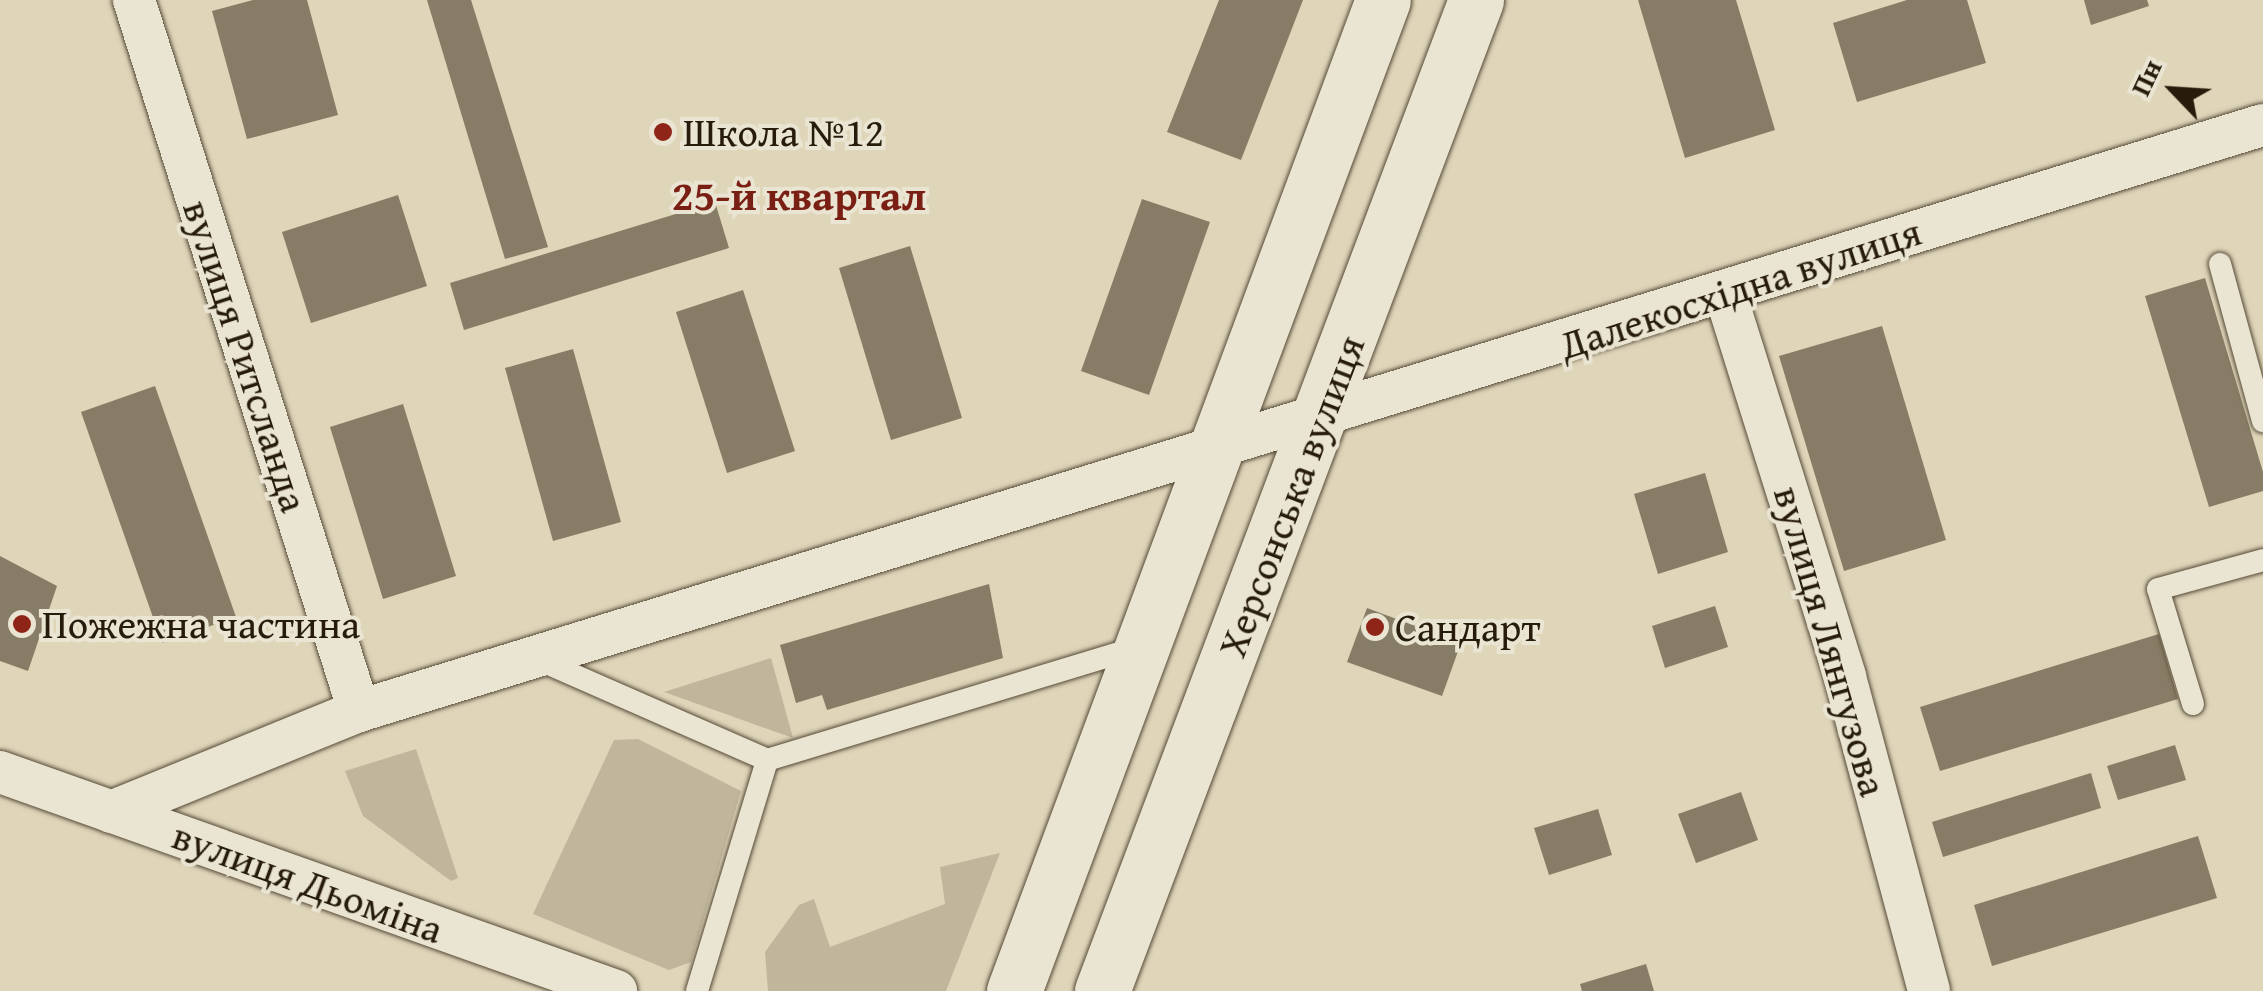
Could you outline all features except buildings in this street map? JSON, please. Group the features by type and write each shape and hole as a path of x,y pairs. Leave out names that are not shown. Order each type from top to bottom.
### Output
{"street":[{"name":"вулиця Ритсланда","path":"134,0 359,711"},
{"path":"1014,991 1382,0"},
{"name":"Херсонська вулиця","path":"1102,991 1476,0"},
{"name":"Далекосхідна вулиця","path":"112,812 359,711 1320,421 2263,125"},
{"name":"вулиця Лянгузова","path":"1725,293 1846,677 1929,991"},
{"name":"вулиця Дьоміна","path":"0,772 616,991"}],"lane":[{"path":"2220,264 2263,421"},
{"path":"2193,704 2158,589 2263,560"},
{"path":"535,658 766,760 1144,645"},
{"path":"697,991 766,760"}],"shaded area":[{"path":"771,658 793,738 664,692"},
{"path":"638,739 741,791 691,962 669,970 533,914 614,740"},
{"path":"416,749 458,878 451,881 363,816 345,771"},
{"path":"1000,853 946,991 768,991 765,952 799,905 814,899 830,947 945,904 940,867"}],"place":[{"name":"Школа №12","path":"663,132"},
{"name":"Пожежна частина","path":"22,624"},
{"name":"Сандарт","path":"1375,627"}],"district":[{"name":"25-й квартал","path":"799,195"}]}
